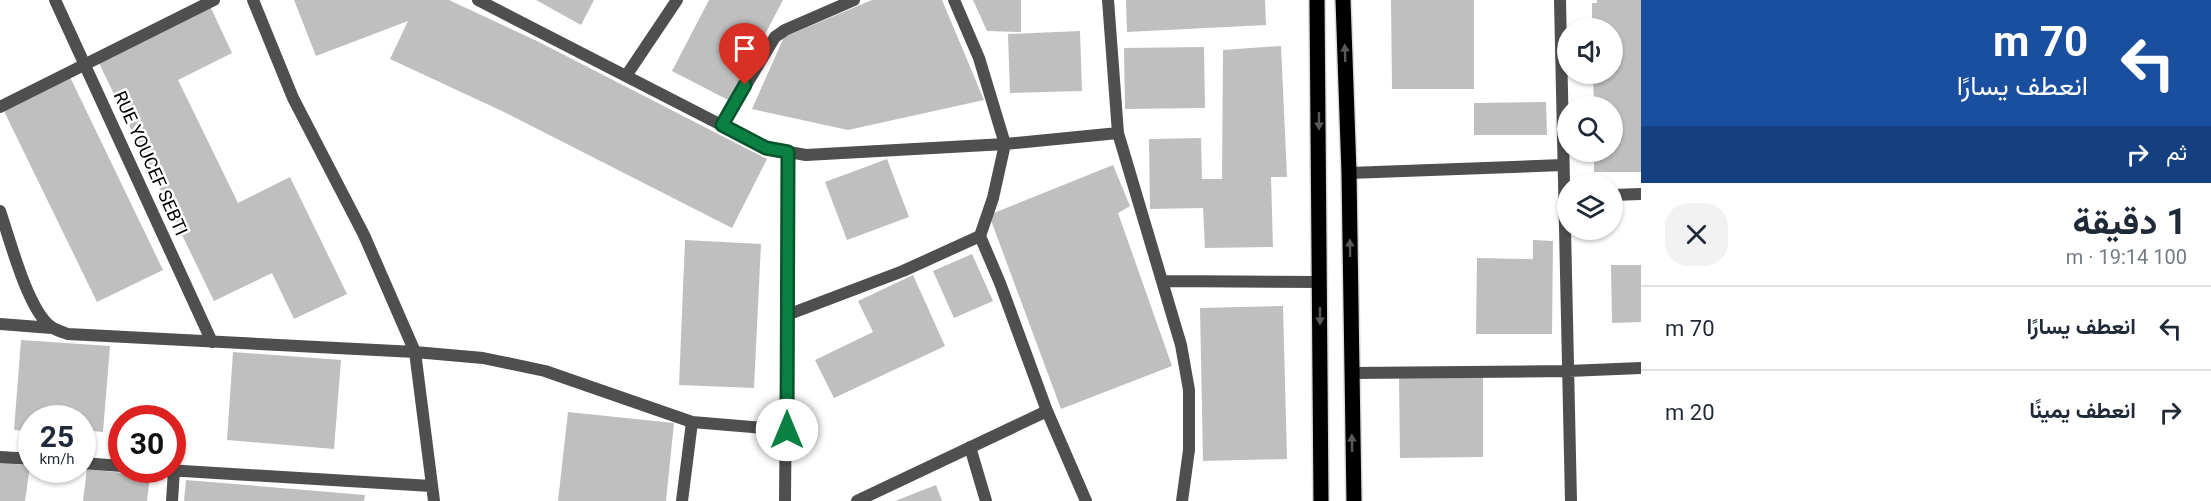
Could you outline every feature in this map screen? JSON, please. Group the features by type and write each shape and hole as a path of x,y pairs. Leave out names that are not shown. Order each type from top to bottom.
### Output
{"main road":[{"path":"1317,0 1321,501"},
{"path":"1343,0 1349,173 1354,501"}],"street":[{"name":"RUE YOUCEF SEBTI","path":"55,0 86,63 212,342"},
{"path":"0,107 214,0"},
{"path":"253,0 293,98 364,235 415,352 434,501"},
{"path":"478,0 766,148 806,155 1005,144 1118,133"},
{"path":"626,76 677,0"},
{"path":"722,125 775,37 785,30 854,0"},
{"path":"954,0 979,58 1005,144 993,198 980,236 1000,283 1047,411 1086,501"},
{"path":"1108,0 1118,133 1181,345 1189,390 1189,450 1181,501"},
{"path":"1560,0 1564,174"},
{"path":"785,501 788,152"},
{"path":"1349,173 1563,165"},
{"path":"1623,195 1641,194"},
{"path":"0,211 33,302 52,328"},
{"path":"787,315 903,271 980,236"},
{"path":"1566,240 1571,501"},
{"path":"1163,280 1320,282"},
{"path":"0,324 52,328 68,334 415,352 483,358 545,371 692,422 787,430"},
{"path":"1351,373 1641,368"},
{"path":"857,501 1047,411"},
{"path":"682,501 692,422"},
{"path":"970,447 986,501"},
{"path":"0,457 18,458"},
{"path":"186,471 431,486"},
{"path":"171,483 172,501"}],"building":[{"path":"294,0 449,0 537,41 767,159 732,228 504,112 390,59 408,21 316,56"},
{"path":"536,0 594,0 581,25"},
{"path":"709,0 783,0 730,101 672,71"},
{"path":"872,0 942,0 984,100 848,130 752,109 784,37"},
{"path":"973,0 1021,0 1021,32 987,31"},
{"path":"1126,0 1265,0 1266,25 1127,32"},
{"path":"1391,0 1474,0 1474,89 1392,89"},
{"path":"1597,0 1641,0 1641,172 1594,172 1594,162 1623,162 1623,96 1594,96 1593,84 1623,84 1623,18 1592,18 1592,3 1597,3"},
{"path":"209,4 232,53 178,80 238,203 290,177 347,294 294,319 272,273 214,301 97,59"},
{"path":"1080,31 1082,91 1010,93 1008,34"},
{"path":"1281,46 1287,177 1271,177 1273,247 1205,248 1203,208 1150,209 1149,139 1201,138 1202,179 1222,179 1223,50"},
{"path":"1204,47 1205,108 1125,109 1124,48"},
{"path":"69,75 163,270 97,302 2,107"},
{"path":"1546,102 1547,135 1474,135 1474,103"},
{"path":"887,159 909,217 847,240 825,182"},
{"path":"1113,165 1130,206 1118,213 1172,366 1061,409 989,215"},
{"path":"685,240 761,244 754,388 679,385"},
{"path":"1533,240 1553,241 1552,334 1476,334 1477,258 1533,259"},
{"path":"972,254 993,301 954,318 933,271"},
{"path":"1611,265 1641,265 1641,322 1612,323"},
{"path":"913,275 945,346 834,398 815,360 873,332 858,301"},
{"path":"1283,306 1287,459 1203,461 1200,308"},
{"path":"21,340 110,346 103,432 96,431 96,405 18,405 18,430 14,430"},
{"path":"233,352 341,360 334,449 227,440"},
{"path":"1483,377 1483,457 1400,458 1399,378"},
{"path":"568,412 674,423 666,501 558,501"},
{"path":"0,462 18,464 18,483 28,483 25,501 0,501"},
{"path":"96,470 108,471 108,483 149,483 147,501 83,501 85,483 96,483"},
{"path":"186,480 365,495 364,501 184,501"},
{"path":"936,485 942,501 895,501"}],"route":[{"path":"745,85 722,125 766,148 788,152 787,430"}]}
